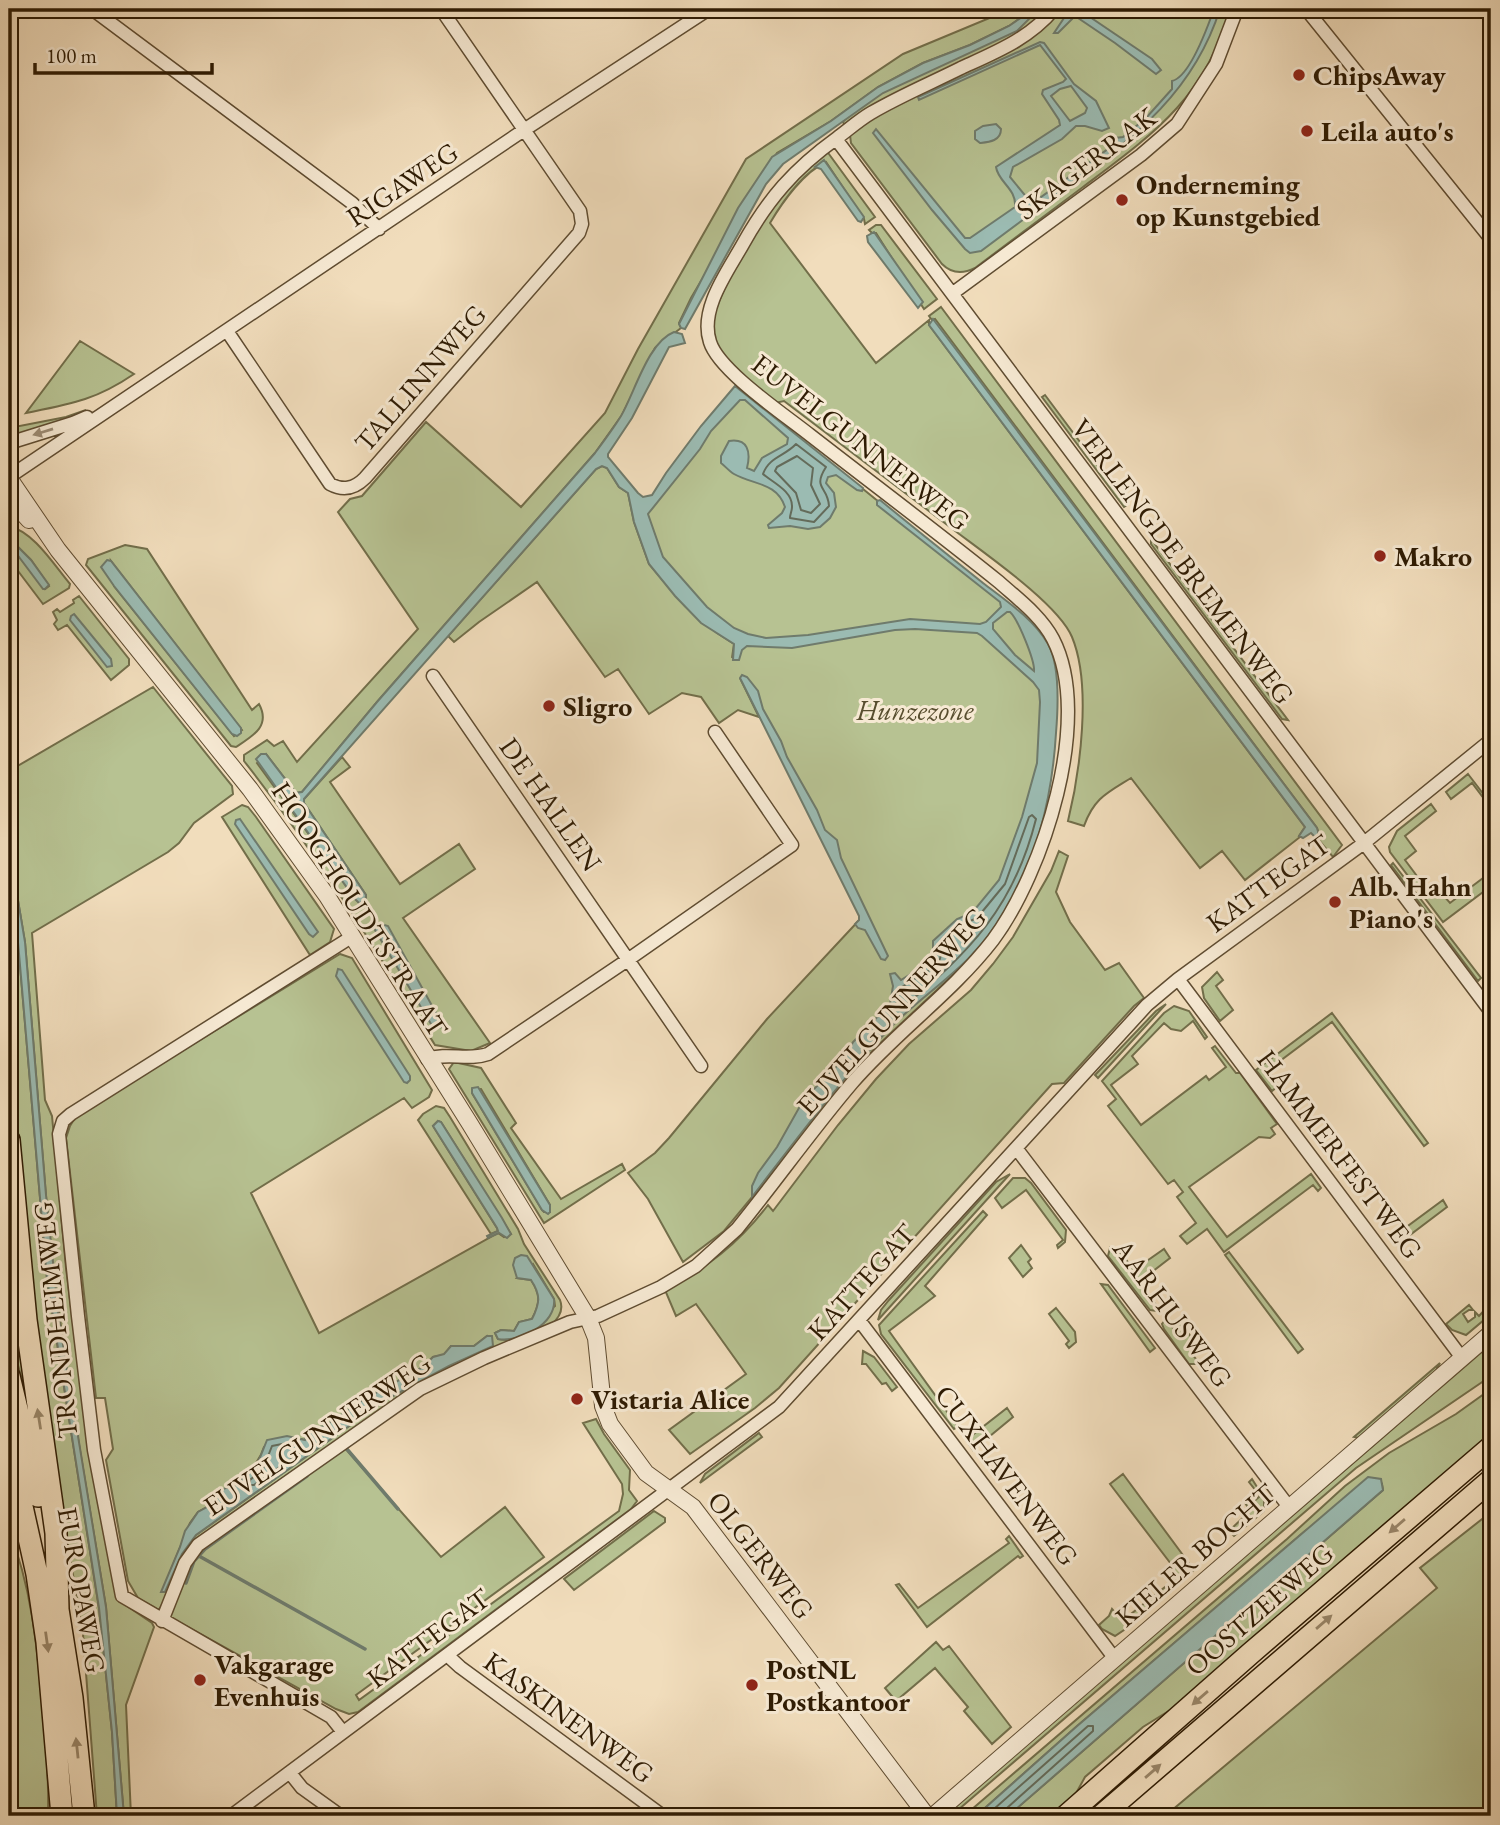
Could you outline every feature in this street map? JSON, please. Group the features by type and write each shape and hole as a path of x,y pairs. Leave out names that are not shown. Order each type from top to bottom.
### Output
{"highway":[{"path":"9,1140 26,1320 57,1533 58,1609"},
{"name":"EUROPAWEG","path":"9,1376 41,1509 72,1698 84,1816"},
{"name":"OOSTZEEWEG","path":"1066,1816 1491,1447"},
{"name":"EUROPAWEG","path":"9,1448 37,1574 53,1696 62,1816"},
{"name":"OOSTZEEWEG","path":"1101,1816 1491,1480"},
{"path":"9,1516 37,1574"}],"street":[{"path":"92,9 352,202 379,229"},
{"path":"441,9 524,130"},
{"name":"RIGAWEG","path":"9,478 524,130 709,9"},
{"name":"EUVELGUNNERWEG","path":"162,1621 185,1563 198,1545 420,1389 484,1357 661,1287 706,1258 737,1229 851,1084 961,976 1014,909 1041,849 1059,787 1065,748 1066,696 1061,661 1054,641 1032,611 999,582 736,375 720,359 710,343 708,322 723,279 758,217 796,170 868,115 1021,38 1054,9"},
{"name":"SKAGERRAK","path":"953,293 1140,155 1177,124 1216,64 1237,9"},
{"path":"1307,9 1491,239"},
{"name":"TALLINNWEG","path":"227,331 330,484 341,488 357,485 579,233 582,224 580,211 524,130"},
{"name":"VERLENGDE BREMENWEG","path":"836,139 1491,1012"},
{"name":"RIGAWEG","path":"9,443 73,424 122,400"},
{"name":"HOOGHOUDTSTRAAT","path":"9,478 58,550 257,798 353,936 588,1318"},
{"name":"HOOGHOUDTSTRAAT","path":"9,498 58,550"},
{"name":"DE HALLEN","path":"433,676 701,1066"},
{"path":"427,1059 443,1055 471,1058 488,1054 629,960 792,845 715,732"},
{"name":"KATTEGAT","path":"232,1816 779,1407 1147,1005 1178,979 1364,843 1491,740"},
{"name":"TRONDHEIMWEG","path":"342,1732 331,1717 122,1596 94,1450 59,1134 63,1121 71,1114 353,936"},
{"name":"HAMMERFESTWEG","path":"1178,979 1462,1358"},
{"name":"AARHUSWEG","path":"1016,1148 1289,1507"},
{"name":"OLGERWEG","path":"588,1318 596,1338 600,1388 606,1415 618,1436 641,1468 694,1507 927,1816"},
{"name":"CUXHAVENWEG","path":"859,1320 1115,1659"},
{"name":"KIELER BOCHT","path":"933,1816 1491,1333"},
{"name":"KASKINENWEG","path":"447,1655 663,1816"},
{"path":"290,1773 302,1788 341,1816"}],"green space":[{"path":"1011,9 1027,9 1022,17 1009,26 923,63 878,87 831,121 777,153 691,298 679,323 681,328 655,348 622,415 595,453 377,702 302,792 296,793 266,754 257,763 359,903 366,895 304,803 304,799 342,757 350,767 330,782 400,884 459,844 475,869 403,918 490,1043 471,1051 435,1045 320,865 244,761 244,755 267,740 274,746 283,741 297,762 418,629 338,512 350,499 362,496 426,422 521,507 605,413 638,349 746,159 903,54"},
{"path":"1031,9 1230,9 1220,40 1207,67 1191,91 1154,131 975,268 962,272 954,271 942,264 851,143 843,122 859,102 1006,31"},
{"path":"826,150 875,217 865,224 826,162 802,180 770,223 876,363 929,320 929,325 1305,827 1300,837 1245,880 1222,851 1200,868 1131,778 1097,802 1084,826 1068,821 1080,754 1083,703 1078,657 1064,623 1017,578 784,401 775,403 737,372 721,353 712,332 713,321 738,262 771,204"},
{"path":"881,225 937,299 924,309 876,233 869,230"},
{"path":"941,307 1342,845 1333,857 1317,838 1317,828 935,319 932,320 929,316"},
{"path":"80,341 134,374 83,400 26,413"},
{"name":"Hunzezone","path":"736,390 1021,617 1052,671 1019,884 972,957 874,1049 724,1231 683,1262 648,1199 628,1173 655,1153 669,1138 767,1019 863,916 740,678 759,717 738,710 719,723 701,697 682,693 649,714 618,669 605,677 537,582 454,642 448,636 596,469 602,466 607,468 619,487 628,493 634,522 649,564 685,606 734,644 732,658 738,643 671,576 639,520"},
{"path":"1045,395 1127,505 1124,507 1042,397"},
{"path":"86,410 82,414 9,438 9,428 66,417"},
{"path":"9,526 18,529 35,542 70,584 69,588 43,604 9,559 9,547 45,589 49,586 31,560 9,538"},
{"path":"1151,539 1288,720 1282,719 1151,544"},
{"path":"125,545 147,549 252,710 259,704 263,718 254,734 236,747 231,746 86,565 88,559","holes":["111,561 242,730 234,736 114,586"]},
{"path":"79,596 129,659 129,665 111,680 67,625 58,630 54,624 57,620 53,612 57,609 60,612 74,603 73,600"},
{"path":"153,687 232,786 233,794 194,823 179,843 168,852 32,933 45,1100 52,1116 66,1268 84,1411 121,1602 154,1627 126,1705 131,1816 124,1816 106,1607 67,1372 50,1244 25,942 9,847 9,771"},
{"path":"1468,774 1491,804 1491,808 1472,783 1451,799 1446,792"},
{"path":"1431,804 1436,811 1405,836 1416,851 1405,860 1429,892 1436,887 1450,903 1491,872 1491,886 1443,922 1390,852 1389,847 1397,831"},
{"path":"242,805 248,807 256,817 334,929 330,942 310,955 222,817"},
{"path":"1059,851 1068,856 1056,892 1070,922 1105,970 1119,963 1144,998 1064,1083 1052,1084 779,1388 690,1454 669,1430 746,1374 696,1304 676,1316 665,1290 721,1254 746,1231 768,1205 773,1211 876,1079 909,1044 971,990 993,964 1013,937 1051,871"},
{"path":"1393,863 1481,978 1478,981 1391,865"},
{"path":"9,880 18,942 47,1279 99,1608 112,1732 117,1816 97,1816 83,1634 50,1439 22,1238 9,1094"},
{"path":"340,954 352,958 432,1090 429,1097 412,1108 404,1098 251,1193 319,1333 498,1233 504,1237 511,1234 441,1122 438,1121 433,1126 498,1231 491,1234 418,1120 436,1106 444,1108 518,1229 524,1244 560,1300 560,1314 551,1325 395,1400 199,1538 159,1610 138,1598 128,1581 106,1460 113,1449 105,1398 96,1398 66,1138 76,1116","holes":["533,1264 554,1299 555,1306 506,1340 498,1339 495,1333 501,1330 514,1331 519,1322 532,1319 535,1313 538,1295 534,1285 531,1280 517,1278","487,1336 493,1346 387,1399 196,1535 188,1544 162,1592 190,1523 198,1512 211,1505 214,1496 237,1485 256,1463 264,1447 292,1437 305,1440 311,1428 325,1427 362,1401 423,1367 433,1357 444,1355 451,1346 474,1346"]},
{"path":"1217,972 1223,980 1216,986 1233,1010 1220,1021 1204,998 1202,987"},
{"path":"1166,1004 1098,1078 1095,1075 1156,1011"},
{"path":"1174,1006 1189,1011 1207,1037 1205,1039 1193,1021 1181,1031 1171,1029 1164,1023 1132,1056 1138,1064 1111,1085 1141,1125 1206,1076 1209,1080 1226,1067 1212,1048 1215,1046 1236,1073 1240,1073 1277,1124 1271,1128 1275,1134 1270,1138 1259,1137 1189,1187 1227,1237 1311,1174 1321,1188 1318,1191 1313,1185 1224,1252 1207,1229 1187,1244 1180,1236 1196,1223 1177,1197 1183,1192 1174,1180 1168,1184 1108,1106 1116,1099 1102,1081 1164,1013"},
{"path":"1332,1013 1428,1143 1424,1146 1332,1022 1268,1070 1278,1086 1272,1091 1256,1070"},
{"path":"454,1062 481,1068 516,1123 511,1128 561,1199 622,1164 625,1170 544,1223 449,1069","holes":["481,1089 550,1205 550,1212 542,1210 472,1090"]},
{"path":"1010,1174 878,1320 881,1310 889,1300 996,1182"},
{"path":"1013,1178 1025,1178 1031,1183 1066,1230 1065,1242 1058,1248 1057,1245 1063,1240 1026,1190 1002,1208 995,1198"},
{"path":"1443,1200 1447,1207 1402,1241 1397,1234"},
{"path":"983,1211 987,1215 925,1286 935,1296 889,1331 958,1427 954,1429 881,1334 879,1325"},
{"path":"9,1214 30,1407 9,1334"},
{"path":"1021,1245 1031,1259 1028,1262 1032,1268 1023,1277 1009,1258"},
{"path":"1110,1248 1116,1256 1121,1253 1134,1270 1164,1249 1170,1258 1139,1282 1159,1309 1157,1311 1150,1310 1108,1256"},
{"path":"1229,1252 1303,1349 1298,1353 1225,1255"},
{"path":"1101,1284 1108,1285 1155,1348 1150,1352"},
{"path":"1490,1304 1491,1314 1466,1335 1452,1330 1446,1324 1469,1305 1473,1310 1463,1314 1468,1322 1475,1317 1475,1312 1479,1316"},
{"path":"1056,1308 1075,1332 1076,1342 1069,1348 1066,1344 1069,1341 1049,1314"},
{"path":"1166,1319 1173,1328 1182,1321 1186,1326 1195,1343 1198,1342 1201,1347 1192,1354 1200,1364 1189,1364 1164,1329 1162,1324"},
{"path":"1491,1344 1491,1376 1356,1468 951,1816 944,1816"},
{"path":"863,1351 874,1357 897,1387 892,1391 886,1383 882,1384 866,1364 862,1364"},
{"path":"1440,1363 1436,1371 1359,1438 1354,1437"},
{"path":"1491,1389 1491,1436 1183,1702 1143,1727 1085,1777 1074,1797 1051,1816 1008,1816 1383,1490 1382,1484 1305,1531 976,1816 964,1816 1345,1486 1389,1453 1456,1414"},
{"path":"1007,1408 1013,1417 973,1450 966,1440"},
{"path":"596,1419 630,1470 629,1490 637,1501 631,1509 358,1712 349,1714 336,1709 170,1617 191,1560 205,1545 344,1447 441,1557 505,1507 544,1557 356,1695 359,1700 619,1511 622,1484 583,1423"},
{"path":"759,1433 762,1437 700,1483 705,1474"},
{"path":"1123,1474 1194,1570 1115,1636 1099,1625 1112,1609 1122,1621 1170,1583 1162,1571 1171,1564 1110,1484"},
{"path":"1252,1479 1264,1498 1264,1511 1234,1536 1229,1531 1250,1511 1244,1501 1249,1497 1253,1502 1260,1496 1249,1482"},
{"path":"654,1511 665,1518 665,1522 574,1590 564,1579"},
{"path":"1491,1512 1491,1816 1165,1816 1437,1588 1420,1568"},
{"path":"9,1530 23,1572 35,1637 46,1746 48,1816 15,1816 9,1764"},
{"path":"1009,1536 1023,1556 1018,1556 927,1627 896,1585 899,1584 918,1608 1009,1543 1006,1539"},
{"path":"936,1642 943,1650 949,1646 1011,1727 992,1744 964,1711 968,1707 935,1668 896,1701 885,1688"}],"water":[{"path":"1027,9 1039,9 1017,31 883,93 783,164 766,184 685,329 681,328 679,324 738,208 772,157 831,121 878,87 923,63 1009,26 1022,17"},
{"path":"1070,9 1078,9 1152,59 1161,70 1156,74 1075,16 1058,33 1054,33"},
{"path":"1214,9 1220,9 1195,64 1160,109 1118,148 981,251 970,253 965,249 873,133 876,129 965,238 970,238 1015,207 1013,195 996,167 1060,125 1042,94 1043,90 1066,79 1040,45 919,100 918,97 1040,42 1044,43 1074,84 1096,101 1109,128 1102,131 1076,126 1062,139 1013,167 1010,177 1028,199 1034,202 1112,146 1115,138 1123,137 1146,118 1172,89 1172,81 1179,77 1192,61","holes":["1071,86 1087,108 1085,113 1070,121 1051,96 1060,89"]},
{"path":"996,124 1001,129 997,138 980,143 975,139 975,131 983,126"},
{"path":"824,160 864,217 861,222 821,169 815,167"},
{"path":"874,232 923,302 918,308 868,242 867,236"},
{"path":"933,319 1317,828 1319,835 1316,838 1311,833 1303,838 1299,836 1305,827 929,325"},
{"path":"674,332 682,334 685,343 669,347 632,418 608,454 643,497 652,495 701,426 735,386 863,488 862,491 857,490 836,475 828,477 826,483 834,493 836,507 830,518 820,527 769,528 768,525 785,507 781,499 770,488 732,473 721,463 721,456 729,441 740,442 747,447 747,468 754,471 762,458 787,444 788,438 745,400 740,400 711,431 700,449 648,514 663,557 707,607 734,628 766,638 808,635 910,619 980,624 986,622 1001,607 1000,602 877,505 880,500 1027,618 1048,644 1055,663 1057,723 1048,795 1032,854 1006,910 968,959 898,1020 871,1049 752,1197 752,1186 758,1173 777,1147 804,1099 843,1060 853,1042 890,1004 893,986 890,974 895,973 901,980 933,960 933,941 957,919 972,913 999,880 1022,817 1037,763 1040,702 1039,690 1033,682 982,636 977,633 895,630 792,648 747,646 742,650 739,660 733,660 734,644 701,623 649,564 634,522 628,493 619,487 607,468 602,466 596,469 304,799 304,803 366,895 365,902 359,903 355,899 256,759 261,754 266,754 296,793 302,792 377,702 595,453 621,416 649,357 665,337","holes":["1010,612 1025,640 1034,671 1015,655 993,629 993,623"]},
{"path":"9,538 31,560 49,585 45,589 9,547"},
{"path":"107,560 111,561 241,728 241,733 237,736 232,734 114,586 101,567"},
{"path":"74,614 111,659 112,666 107,667 70,620"},
{"path":"742,675 747,677 758,691 763,709 825,830 837,840 841,858 888,956 885,960 881,959 865,930 855,924 859,916 740,678"},
{"path":"240,819 318,932 313,937 235,824 236,820"},
{"path":"9,847 25,942 59,1320 106,1607 124,1816 117,1816 112,1732 99,1608 47,1279 18,942 9,880"},
{"path":"376,926 388,926 441,1022 441,1027 436,1029 431,1024 375,930"},
{"path":"338,969 342,970 410,1076 407,1083 336,976"},
{"path":"478,1087 550,1205 548,1214 542,1210 472,1093 472,1088"},
{"path":"438,1121 502,1218 511,1234 507,1238 499,1233 488,1238 487,1236 498,1231 497,1228 433,1126"},
{"path":"527,1256 554,1299 553,1308 543,1324 535,1330 516,1338 498,1339 495,1333 501,1330 514,1331 519,1322 532,1319 537,1308 538,1295 534,1285 531,1280 517,1278 513,1265 515,1258"},
{"path":"487,1336 492,1336 493,1346 387,1399 196,1535 182,1554 165,1592 161,1592 185,1531 198,1512 214,1503 216,1491 237,1485 249,1470 257,1465 267,1440 287,1436 305,1440 308,1429 325,1426 361,1401 423,1367 433,1357 444,1354 451,1346 474,1346"},
{"path":"1368,1477 1381,1479 1383,1490 1008,1816 976,1816 1076,1727"}],"waterway":[{"path":"346,1448 398,1509"},
{"path":"186,1583 194,1561 205,1549 307,1476"},
{"path":"199,1556 365,1649"}],"place":[{"name":"ChipsAway","path":"1299,75"},
{"name":"Leila auto's","path":"1307,131"},
{"name":"Onderneming op Kunstgebied","path":"1122,200"},
{"name":"Makro","path":"1380,556"},
{"name":"Sligro","path":"549,706"},
{"name":"Alb. Hahn Piano's","path":"1335,902"},
{"name":"Vistaria Alice","path":"577,1399"},
{"name":"Vakgarage Evenhuis","path":"200,1680"},
{"name":"PostNL Postkantoor","path":"752,1685"}]}
